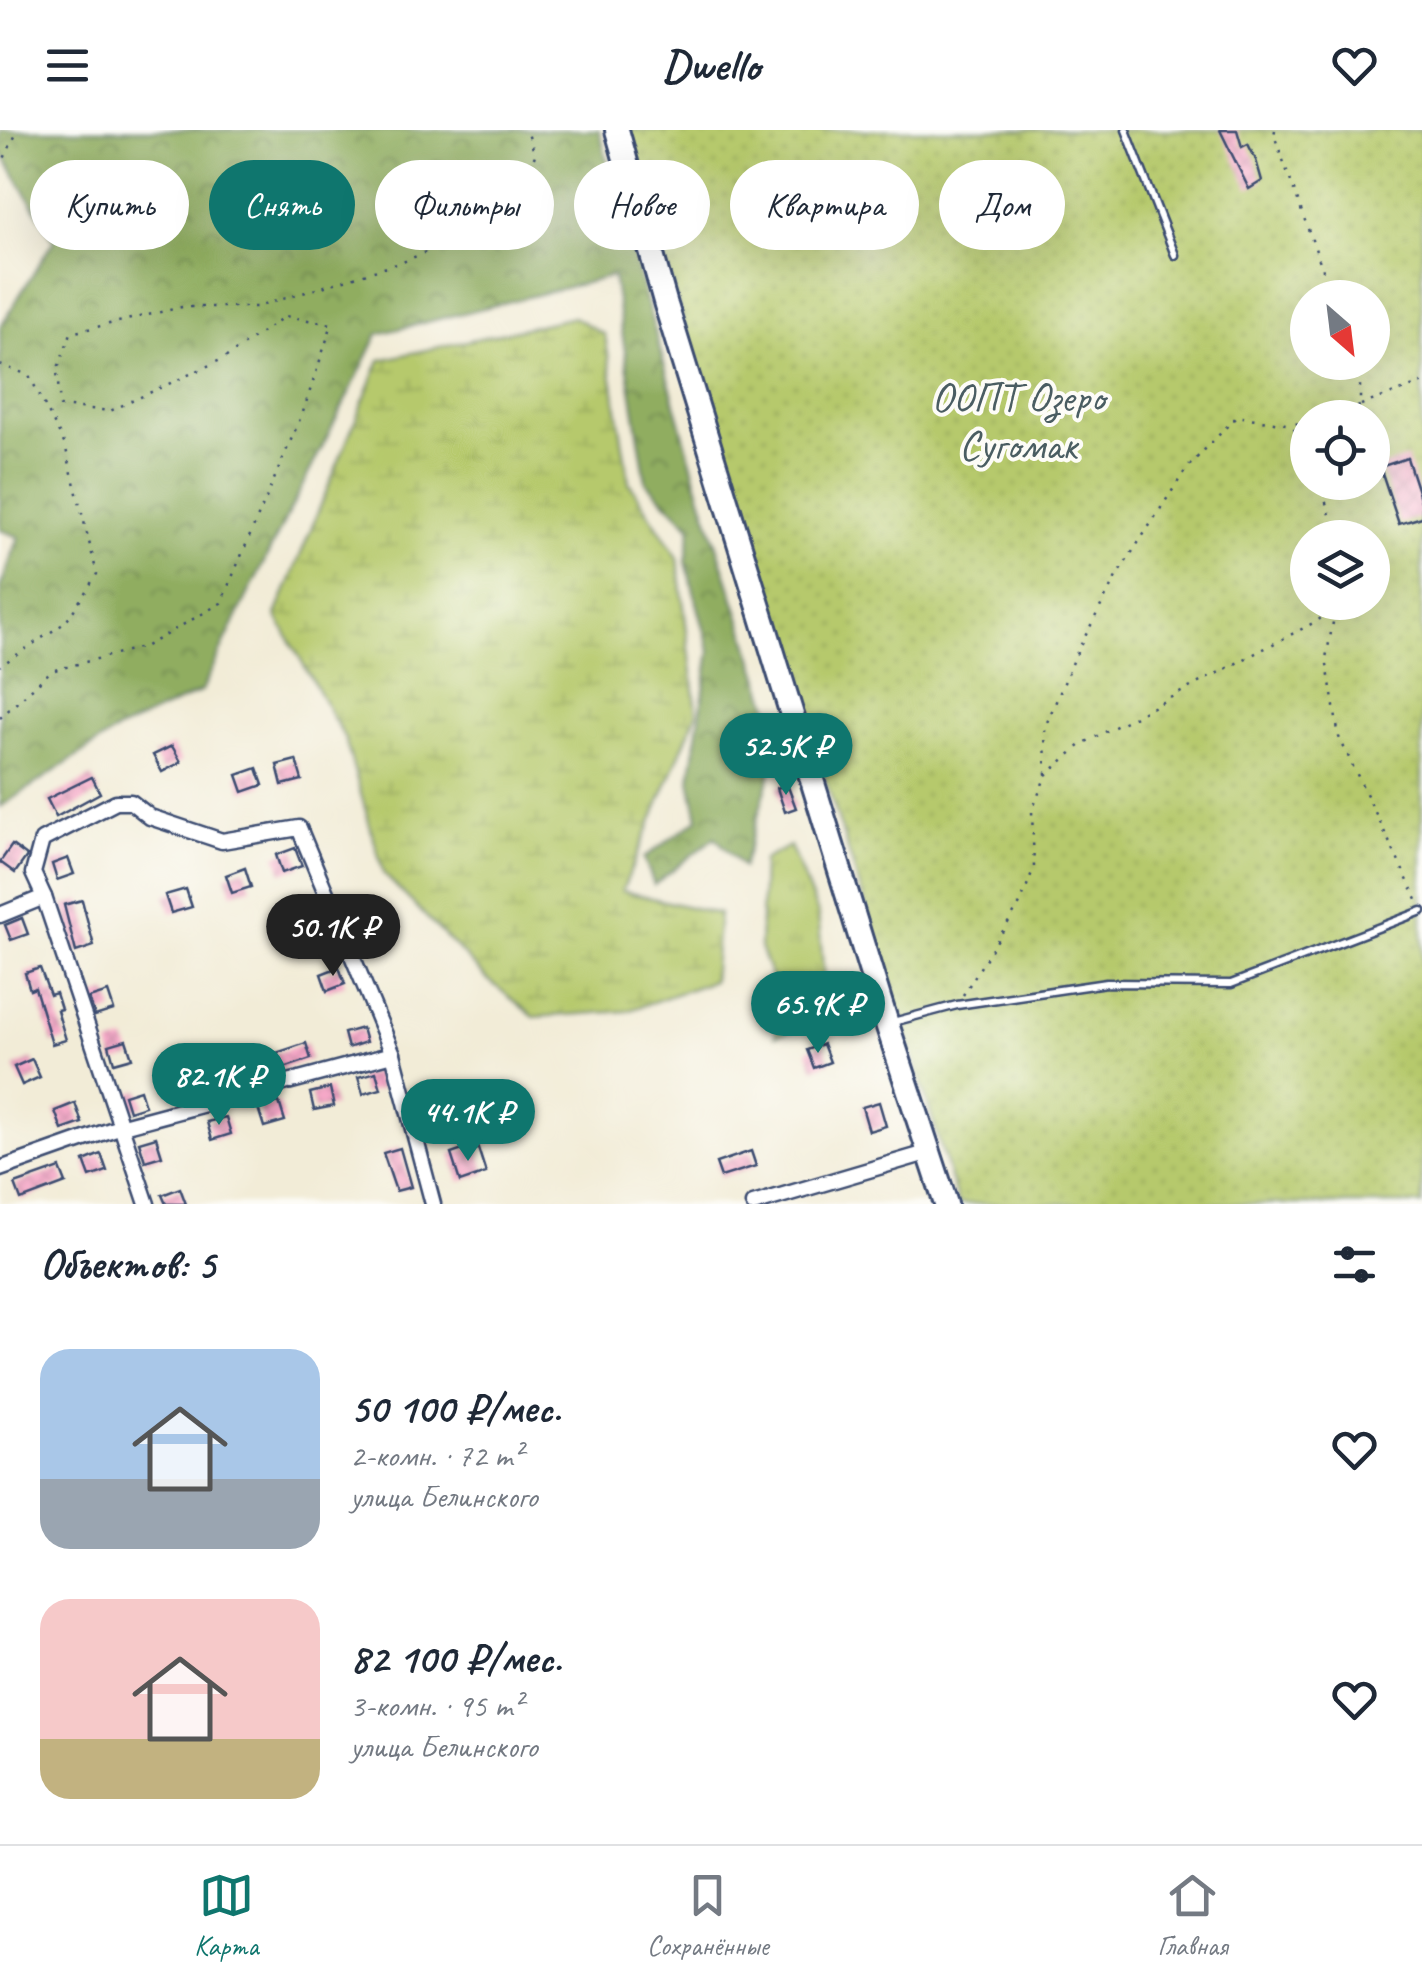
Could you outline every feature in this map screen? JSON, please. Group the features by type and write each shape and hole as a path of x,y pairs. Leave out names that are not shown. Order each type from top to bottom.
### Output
{"main road":[{"path":"618,130 666,305 886,1024 946,1204"}],"street":[{"path":"147,1204 44,897 32,872 42,840 116,802 131,802 150,817 222,841 299,828 393,1054 433,1204"},
{"path":"0,915 44,897"},
{"path":"0,1169 119,1127 393,1054"},
{"path":"753,1204 930,1152"}],"lane":[{"path":"1126,130 1175,256"},
{"path":"886,1024 957,1004 1106,983 1231,984 1422,910"}],"path":[{"path":"0,168 18,130"},
{"path":"0,718 51,671 146,646 221,604 303,412 332,324 286,316 225,358 110,411 60,406 57,370 71,333 182,307 258,307 403,262 512,214 535,156 528,130"},
{"path":"1275,130 1327,280"},
{"path":"0,365 29,374 65,444 97,574 66,622 0,666"},
{"path":"1376,400 1422,383"},
{"path":"957,1004 1021,902 1034,868 1032,811 1046,776 1044,727 1116,577 1187,468 1237,416 1290,424"},
{"path":"1046,776 1082,744 1317,620"},
{"path":"1333,620 1326,658 1338,737 1422,910"}],"green space":[{"path":"0,130 599,130 607,160 574,160 574,250 632,250 699,490 780,741 743,867 715,837 654,885 644,858 698,819 690,780 710,651 686,562 691,527 646,482 613,276 378,334 202,691 116,731 0,807 0,588 19,537 0,530 0,327 48,250 189,250 189,160 30,160 30,200 0,150"},
{"name":"ООПТ Озеро Сугомак","path":"628,130 1422,130 1422,1204 958,1204 662,250 710,250 710,160 636,160"},
{"path":"574,317 605,335 629,482 678,558 697,713 622,891 719,914 713,981 627,1011 534,1017 486,978 384,874 345,739 276,615 380,360"},
{"path":"790,846 818,913 824,977 841,992 843,1009 824,1021 775,1036 781,1002 760,948 763,860"}],"building":[{"path":"1220,130 1237,130 1242,147 1248,144 1256,160 1262,181 1249,189"},
{"path":"1407,458 1422,504 1422,517 1399,524 1390,497 1390,464"},
{"path":"172,746 181,762 162,772 153,755"},
{"path":"296,760 302,780 282,785 277,765"},
{"path":"257,768 263,785 243,792 237,775"},
{"path":"92,777 100,793 56,817 47,799"},
{"path":"787,784 796,808 785,812 777,788"},
{"path":"12,845 27,856 15,873 0,862"},
{"path":"295,848 302,866 282,873 276,855"},
{"path":"68,858 74,874 57,880 52,864"},
{"path":"245,868 251,887 232,893 226,875"},
{"path":"186,889 192,907 171,913 165,895"},
{"path":"82,900 94,946 76,952 64,905"},
{"path":"318,912 326,932 308,939 300,920"},
{"path":"22,918 28,934 11,940 5,925"},
{"path":"339,967 345,984 327,991 321,974"},
{"path":"40,968 50,995 56,993 66,1040 52,1044 35,988 30,990 25,973"},
{"path":"108,992 114,1010 95,1016 89,998"},
{"path":"362,1028 366,1042 348,1048 344,1033"},
{"path":"126,1040 132,1058 114,1063 109,1045"},
{"path":"306,1043 311,1059 272,1072 267,1056"},
{"path":"823,1044 830,1062 814,1068 807,1050"},
{"path":"32,1059 40,1077 22,1085 14,1067"},
{"path":"249,1062 253,1078 238,1083 233,1067"},
{"path":"376,1072 381,1089 363,1094 358,1077"},
{"path":"208,1074 214,1091 196,1096 191,1079"},
{"path":"330,1088 334,1106 314,1110 310,1093"},
{"path":"140,1090 145,1106 129,1111 124,1095"},
{"path":"279,1102 285,1121 264,1127 258,1108"},
{"path":"879,1102 886,1126 869,1131 862,1107"},
{"path":"75,1103 82,1123 62,1130 55,1111"},
{"path":"226,1117 231,1134 212,1140 207,1122"},
{"path":"156,1137 162,1156 145,1161 139,1142"},
{"path":"477,1145 486,1173 460,1182 451,1154"},
{"path":"400,1148 411,1187 396,1191 383,1153"},
{"path":"751,1151 756,1166 721,1177 716,1163"},
{"path":"101,1154 107,1171 90,1177 84,1161"},
{"path":"60,1168 66,1183 21,1200 15,1184"},
{"path":"180,1188 186,1204 166,1204 162,1195"}]}
